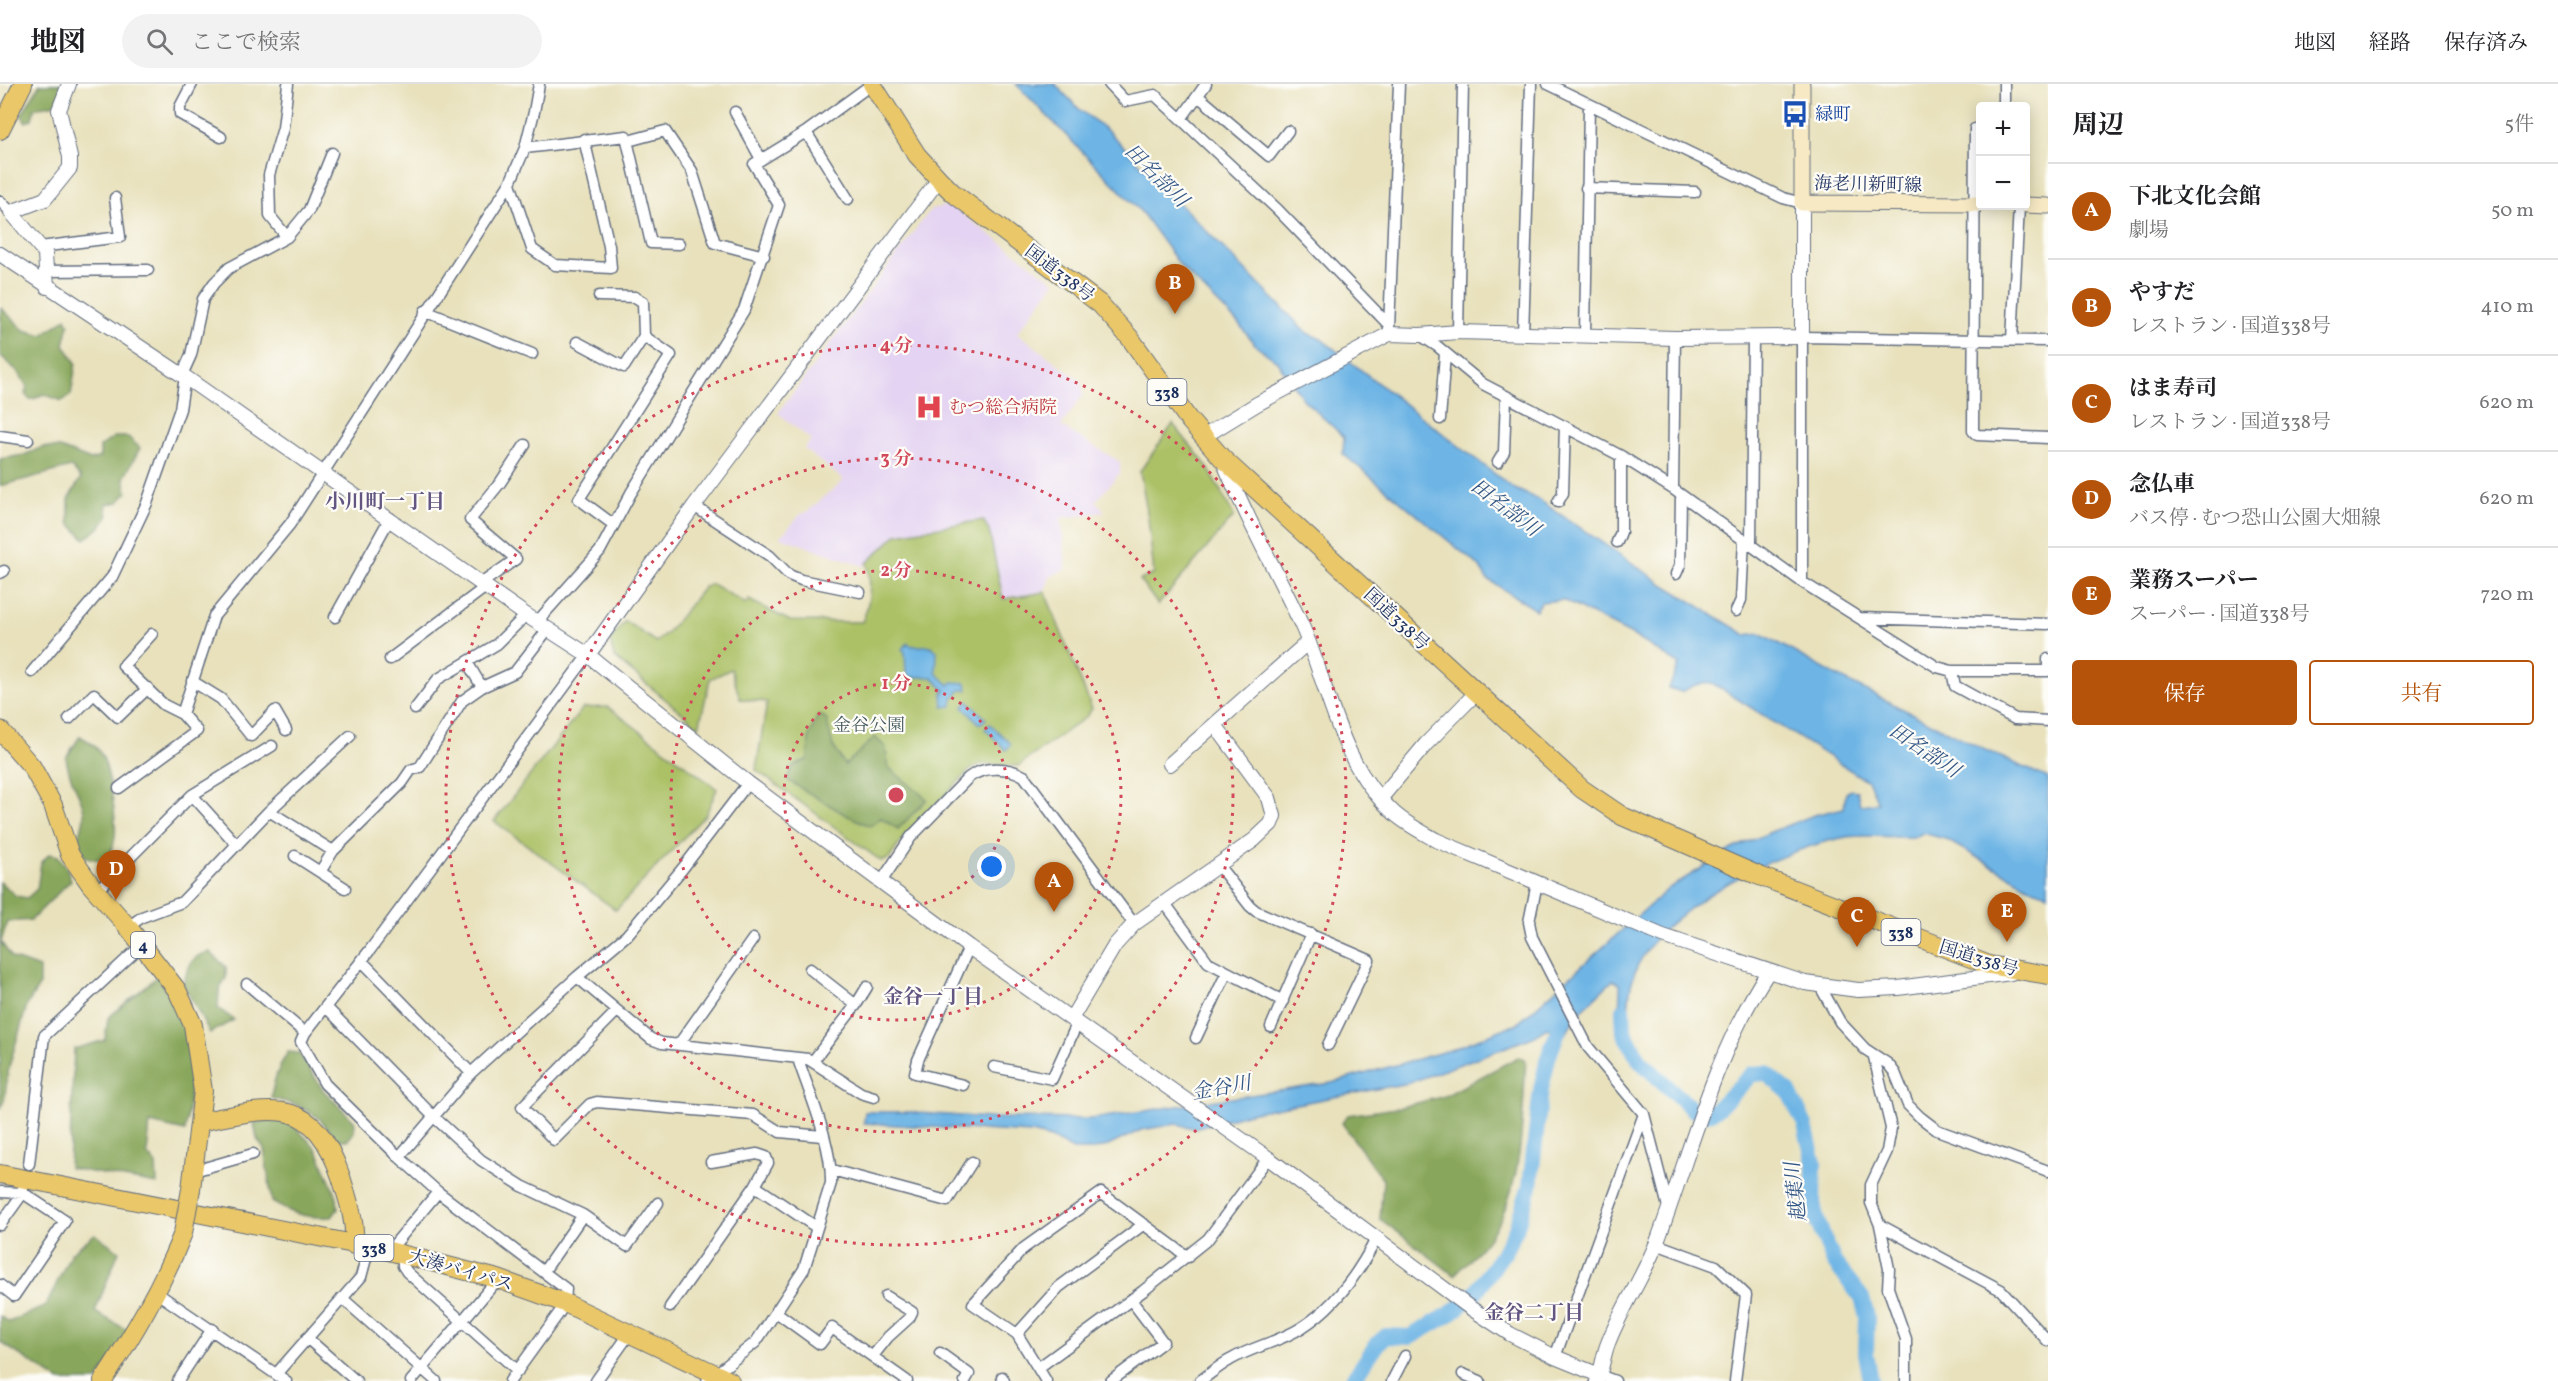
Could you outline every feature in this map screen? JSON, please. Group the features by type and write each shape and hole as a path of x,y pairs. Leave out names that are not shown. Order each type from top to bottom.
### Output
{"main road":[{"path":"0,130 23,84"},
{"name":"国道338号","path":"872,84 917,155 953,193 1100,303 1130,338 1169,394 1222,458 1582,789 1622,816 1757,875 1951,952 1989,965 2048,975"},
{"name":"海老川新町線","path":"1802,84 1802,203 1976,204"},
{"path":"2030,205 2048,206"},
{"name":"4","path":"0,730 32,766 53,805 70,855 177,990 193,1025 203,1091 193,1180 183,1233 157,1293 103,1381"},
{"path":"200,1122 275,1110 292,1113 308,1121 321,1134 333,1153 355,1230 362,1246"},
{"name":"大湊バイパス","path":"0,1174 396,1252 498,1279 565,1303 717,1379"}],"street":[{"path":"11,212 45,199 70,168 70,157 59,110 69,84"},
{"path":"192,84 180,107 180,114 221,136"},
{"path":"287,237 270,216 269,175 284,128 288,84"},
{"path":"182,714 214,616 290,524 425,311 510,183 525,148 538,84"},
{"path":"320,872 333,851 395,790 411,770 420,767 462,701 482,687 515,672 537,622 600,551 631,493 744,310 764,256 779,205 754,164 806,132 872,84"},
{"path":"1109,84 1125,101 1155,89 1181,119 1278,210 1389,330 1420,335 1458,332 1675,338 1802,337 2048,341"},
{"path":"1181,119 1206,84"},
{"path":"1389,330 1398,84"},
{"path":"1458,332 1463,84"},
{"path":"1523,335 1531,84"},
{"path":"1548,84 1783,198 1802,203 1802,582"},
{"path":"2004,84 2004,102"},
{"path":"1198,96 1269,156 1288,131"},
{"path":"1585,335 1589,105"},
{"path":"735,112 762,159"},
{"path":"1976,129 1976,166"},
{"path":"628,141 665,131 692,171 714,243 764,256"},
{"path":"806,132 848,199"},
{"path":"525,148 584,139 626,136 651,243 679,244"},
{"path":"510,183 532,249 555,265 611,268 609,246 584,139"},
{"path":"32,672 112,577 147,504 180,409 183,376 203,299 214,283 229,268 287,237 309,210 332,153"},
{"path":"510,1381 565,1303 566,1289 438,1192 399,1157 325,1084 301,1042 305,1033 588,655 694,506 939,179"},
{"path":"1586,188 1695,192"},
{"path":"40,247 120,237 115,198"},
{"path":"0,201 45,253 47,286"},
{"path":"1977,210 1973,431 1977,435 2048,438"},
{"path":"2012,340 2019,210"},
{"path":"0,254 183,376 588,655 748,783 969,947 1225,1127 1469,1307 1510,1334 1555,1357 1598,1378 1615,1381"},
{"path":"46,271 148,270"},
{"path":"577,342 624,368 644,336 643,302 635,297 599,296"},
{"path":"425,311 532,354"},
{"path":"1203,437 1389,330"},
{"path":"1420,335 1483,384 1621,456 1677,492 1802,582 1937,667 1953,671 2048,671 2048,659"},
{"path":"614,525 579,499 671,355 644,336"},
{"path":"1736,611 1741,600 1747,541 1753,337"},
{"path":"1675,338 1680,565 1676,574"},
{"path":"1440,419 1445,354"},
{"path":"1498,462 1504,452 1506,397"},
{"path":"1558,502 1563,494 1565,426"},
{"path":"0,436 27,440"},
{"path":"390,659 516,560 470,520 500,483 525,446"},
{"path":"1617,542 1621,532 1621,456"},
{"path":"1222,458 1237,497 1308,642 1343,739 1361,774 1395,814 1436,840 1620,919 1768,972 1820,986 1858,990 1898,988 2022,972"},
{"path":"694,506 770,556 789,575 801,580 860,592"},
{"path":"335,617 390,518"},
{"path":"1860,618 2048,624"},
{"path":"415,709 438,679 537,622"},
{"path":"119,788 197,731 182,714 164,705 123,666 152,633"},
{"path":"1170,764 1308,642"},
{"path":"468,662 482,687"},
{"path":"1953,671 1955,686 2015,719 2048,721"},
{"path":"192,681 220,699 251,736 275,711 286,730"},
{"path":"69,719 94,694 118,717 148,688"},
{"path":"1380,799 1426,744 1477,692"},
{"path":"994,1067 1052,1079 1074,1021 1115,945 1134,924 1264,832 1274,816 1269,798 1215,725"},
{"path":"128,927 142,916 182,902 269,810 350,736"},
{"path":"97,891 192,795 272,746"},
{"path":"882,882 911,837 968,778 979,771 995,768 1024,776 1134,924"},
{"path":"399,1157 471,1073 577,976 627,935 683,868 748,783"},
{"path":"192,795 237,845"},
{"path":"269,810 333,851"},
{"path":"295,856 345,888"},
{"path":"1218,865 1250,906 1370,960 1328,1045"},
{"path":"1537,883 1529,922 1532,937 1578,1027 1598,1060 1644,1114 1668,1208"},
{"path":"1164,902 1208,962 1226,974 1283,1000"},
{"path":"1271,1027 1311,934"},
{"path":"679,1044 753,939"},
{"path":"29,1164 44,1036 142,945"},
{"path":"963,1085 915,1073 918,1060 969,947"},
{"path":"361,960 471,1073"},
{"path":"810,969 856,1005"},
{"path":"1598,1378 1608,1346 1656,1244 1713,1081 1752,997 1768,972"},
{"path":"1196,1038 1226,974"},
{"path":"577,976 651,1039 813,1061 861,1093 874,1097"},
{"path":"247,984 305,1033"},
{"path":"1820,986 1840,1022 1874,1057 1888,1064 1895,1073 1908,1105 1937,1130 2048,1171"},
{"path":"813,1061 867,987"},
{"path":"326,1007 434,1117 481,1160 522,1186 583,1215 627,1246 658,1203"},
{"path":"617,1011 522,1107 554,1140 590,1104 597,1102 753,1115 780,1132 822,1136"},
{"path":"1874,1057 1891,1128 1887,1151 1871,1185 1871,1203 1880,1225 1889,1269 1888,1288 1906,1339 1906,1381"},
{"path":"717,1379 756,1342 804,1269 831,1183 832,1170 798,1059"},
{"path":"1555,1357 1644,1114"},
{"path":"193,1180 253,1154"},
{"path":"670,1307 755,1186 768,1163 766,1157 757,1154 711,1162"},
{"path":"1038,1368 1188,1257 1208,1239 1268,1158"},
{"path":"832,1170 947,1201 972,1162"},
{"path":"755,1186 816,1227"},
{"path":"0,1225 23,1191"},
{"path":"0,1192 23,1191 66,1221 14,1296 0,1285"},
{"path":"438,1192 396,1252 407,1272 518,1371"},
{"path":"1046,1381 1017,1334 973,1304 1024,1248 1101,1193 1188,1257"},
{"path":"544,1271 583,1215"},
{"path":"1017,1334 1059,1287 1144,1224"},
{"path":"1880,1225 2001,1290 2048,1341"},
{"path":"1200,1381 1230,1359 1300,1328 1320,1315 1338,1297 1363,1264 1377,1237"},
{"path":"1656,1244 1716,1266 1746,1295 1735,1381"},
{"path":"276,1373 361,1277 362,1246"},
{"path":"411,1381 498,1279"},
{"path":"157,1293 285,1381"},
{"path":"873,1356 912,1312 886,1296"},
{"path":"342,1299 436,1381"},
{"path":"1112,1381 1163,1342 1131,1300"},
{"path":"776,1312 820,1344 832,1328 907,1381"},
{"path":"178,1381 212,1329"},
{"path":"596,1381 630,1334"},
{"path":"307,1338 356,1381"},
{"path":"940,1353 969,1374 964,1381"},
{"path":"1392,1381 1405,1356"},
{"path":"1463,1374 1480,1381"}],"shaded area":[{"name":"むつ総合病院","path":"950,205 1055,282 1017,333 1082,382 1083,395 1061,426 1120,462 1120,473 1096,501 1105,512 1061,518 1066,569 1051,576 1044,591 1004,598 989,531 983,519 897,533 864,566 780,537 801,514 808,511 844,480 804,449 811,440 778,413 931,209"}],"green space":[{"path":"40,84 64,84 55,104 35,108 32,119 26,122 21,115"},
{"path":"1,308 24,330 42,335 66,318 69,324 64,345 76,363 71,395 62,401 43,394 29,399 25,394 27,386 17,371 0,355"},
{"path":"1173,424 1207,466 1234,516 1158,605 1140,580 1154,574 1140,471"},
{"path":"114,437 128,437 140,448 124,478 127,492 119,502 106,504 108,517 85,539 69,523 69,498 81,478 71,467 0,486 0,459 24,455 43,447 60,448 91,460 100,457 100,447"},
{"name":"金谷公園","path":"983,520 989,530 1003,599 1045,592 1092,709 1086,717 1018,766 980,764 970,770 906,834 889,859 881,861 756,770 767,702 740,699 731,669 710,679 699,727 614,657 610,641 625,621 656,642 667,633 704,587 712,584 746,604 749,600 790,621 862,622 869,593 867,563 897,534"},
{"path":"608,707 717,789 706,814 616,910 494,821 583,708"},
{"path":"818,715 826,718 833,746 845,765 875,737 886,748 888,767 927,799 898,829 881,818 870,826 846,815 787,780 792,767 808,759 809,736"},
{"path":"80,736 89,741 101,754 112,794 115,836 110,852 100,859 87,857 74,847 81,831 84,809 69,772 66,758"},
{"path":"49,854 58,856 66,866 71,880 31,920 7,922 1,942 12,958 39,968 39,986 27,1005 9,1067 4,1101 0,1109 0,882 16,896 27,898 37,889 41,863"},
{"path":"210,952 226,967 226,978 219,990 218,1008 234,1020 210,1033 183,984 191,962 198,956"},
{"path":"158,976 176,1008 190,1056 189,1101 185,1131 150,1123 147,1154 156,1164 157,1184 69,1168 74,1049 105,1040 108,1018"},
{"path":"288,1052 299,1053 323,1090 355,1122 354,1132 348,1140 337,1140 318,1117 297,1105 271,1098 277,1074"},
{"path":"1518,1057 1526,1060 1521,1141 1509,1200 1492,1234 1454,1275 1380,1219 1383,1180 1342,1123 1348,1115 1397,1108 1445,1096"},
{"path":"284,1120 316,1148 337,1197 338,1209 332,1217 301,1215 272,1202 264,1149 257,1139 254,1123"},
{"path":"95,1234 119,1251 95,1312 129,1331 97,1381 60,1381 0,1342 0,1316 9,1322 46,1306 71,1253"}],"water":[{"name":"田名部川","path":"1016,84 1055,84 1079,109 1108,131 1307,333 1321,339 1513,488 1539,500 1663,584 1746,635 1760,633 1835,675 1983,749 2048,778 2048,894 2033,889 1945,839 1923,833 1915,837 1847,837 1822,843 1762,866 1702,899 1676,919 1655,940 1636,969 1630,993 1627,1027 1624,1032 1619,1022 1620,984 1613,980 1578,1014 1563,1037 1547,1028 1533,1037 1409,1083 1254,1112 1194,1128 1176,1124 1141,1130 1108,1146 1090,1150 1073,1150 1051,1138 1031,1133 864,1123 865,1112 907,1112 989,1118 1091,1119 1331,1083 1450,1050 1518,1023 1669,888 1732,849 1814,815 1844,808 1846,793 1851,790 1857,791 1860,805 1878,803 1869,782 1712,683 1695,685 1681,692 1669,688 1679,664 1634,636 1563,600 1541,602 1536,610 1487,579 1479,566 1343,454 1344,437 1303,399 1277,361 1257,347 1238,323 1182,268 1142,213"},
{"path":"908,643 912,646 931,646 937,651 936,673 949,685 952,682 966,683 967,690 961,690 953,698 952,706 943,707 942,694 945,690 932,677 911,677 906,672 905,652 902,649"},
{"path":"968,701 986,719 980,724 963,707"},
{"path":"990,724 1011,744 1006,750 985,729"}],"waterway":[{"name":"越葉川","path":"1623,1011 1624,1032 1640,1061 1693,1110"},
{"name":"金谷川","path":"1352,1381 1377,1344 1386,1336 1410,1337 1450,1314 1475,1293 1504,1252 1516,1229 1530,1186 1541,1089 1548,1058 1565,1013"},
{"name":"越葉川","path":"1707,1114 1718,1108 1752,1074 1766,1073 1789,1092 1805,1125 1814,1163 1813,1203 1817,1221 1834,1262 1862,1298 1867,1317 1866,1353 1871,1381"}],"place":[{"name":"緑町","path":"1795,114"},
{"name":"やすだ","path":"1175,314"},
{"name":"むつ総合病院","path":"929,407"},
{"name":"念仏車","path":"116,900"},
{"name":"下北文化会館","path":"1054,912"},
{"name":"業務スーパー","path":"2007,942"},
{"name":"はま寿司","path":"1857,947"}],"district":[{"name":"小川町一丁目","path":"385,501"},
{"name":"金谷一丁目","path":"933,996"},
{"name":"金谷二丁目","path":"1534,1312"}]}
